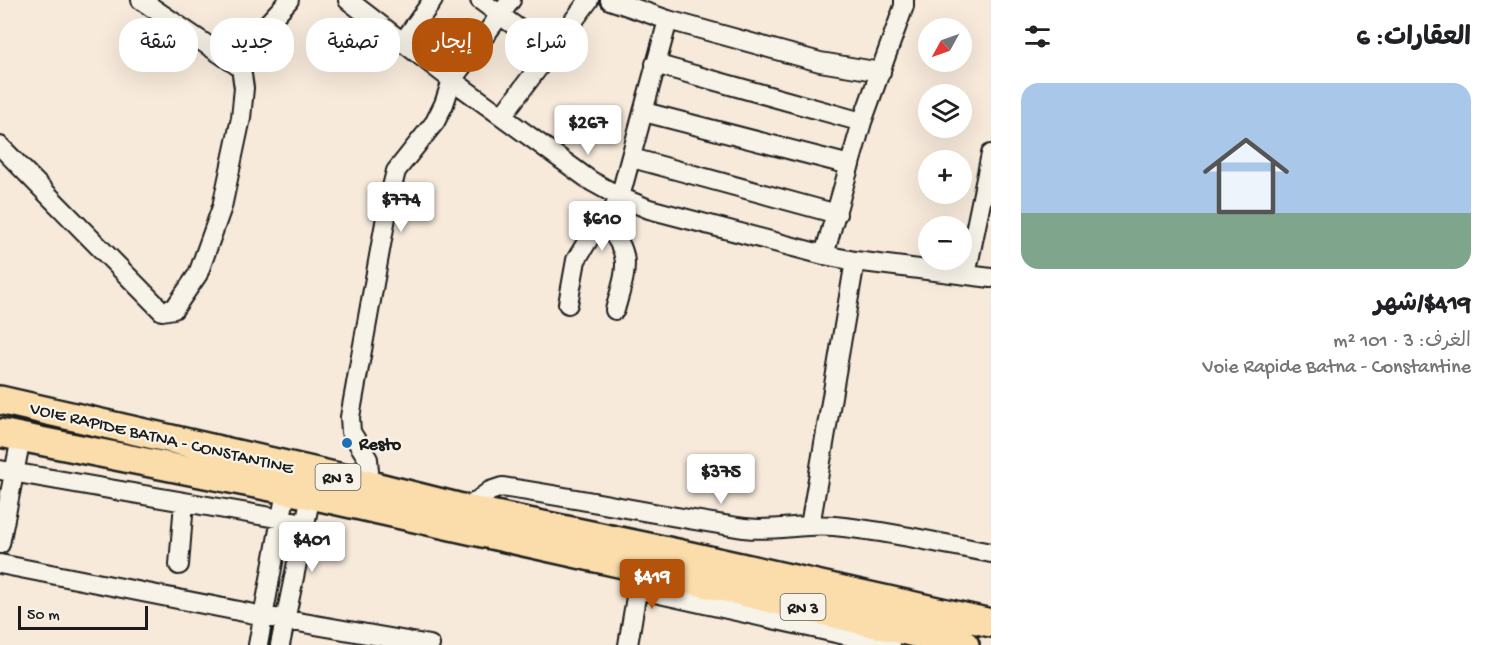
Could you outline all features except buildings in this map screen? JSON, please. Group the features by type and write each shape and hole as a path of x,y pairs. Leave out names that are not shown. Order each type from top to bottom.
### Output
{"highway":[{"name":"VOIE RAPIDE BATNA - CONSTANTINE","path":"0,400 370,484 466,509 991,623"},
{"name":"VOIE RAPIDE BATNA - CONSTANTINE","path":"10,435 298,493 639,579 965,645"}],"street":[{"path":"141,0 210,47"},
{"path":"273,18 290,0"},
{"path":"402,42 433,0"},
{"path":"480,0 505,19"},
{"path":"370,484 368,459 351,432 350,417 396,171 435,122 452,80 511,0"},
{"path":"576,18 589,0"},
{"path":"610,0 669,20 820,62 881,72"},
{"path":"824,255 862,122 904,6 904,0"},
{"path":"353,1 452,80 591,181 620,198 649,209 824,255 991,278"},
{"path":"568,304 576,260 590,237 605,224 620,198 655,64 669,20"},
{"path":"655,64 862,122"},
{"path":"0,146 162,310 168,311 174,309 198,274 222,207 241,118 244,88 242,72"},
{"path":"502,116 535,72"},
{"path":"644,112 850,165"},
{"path":"966,275 991,154"},
{"path":"632,158 837,214"},
{"path":"605,224 618,237 627,267 615,310"},
{"path":"810,526 855,261"},
{"path":"0,544 10,435"},
{"path":"7,472 305,523"},
{"path":"466,509 490,490 502,488 594,501 746,528 776,530 832,525 902,534 991,553"},
{"path":"258,645 282,519 298,493"},
{"path":"280,645 305,523 298,493"},
{"path":"179,566 184,502"},
{"path":"0,564 264,616 430,645"},
{"path":"627,645 639,579 890,645"}],"place":[{"name":"Resto","path":"347,443"}]}
